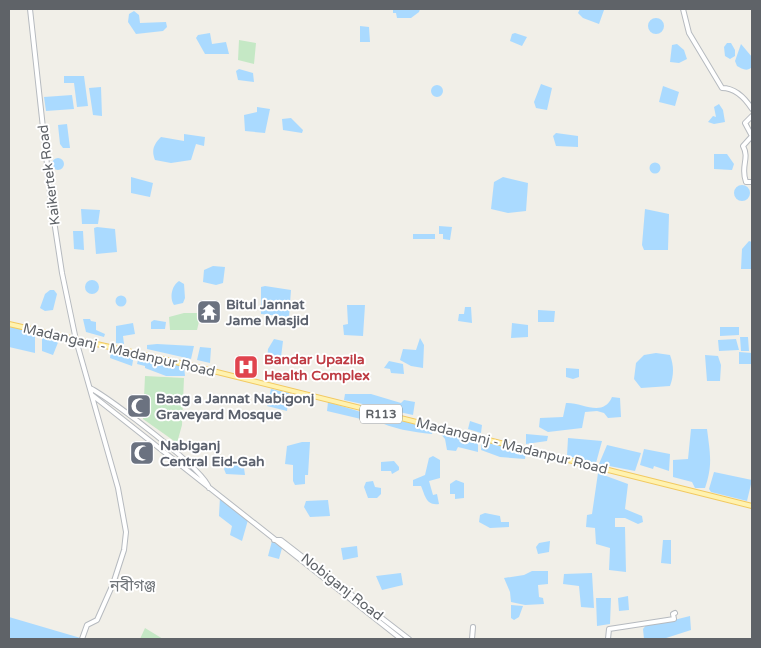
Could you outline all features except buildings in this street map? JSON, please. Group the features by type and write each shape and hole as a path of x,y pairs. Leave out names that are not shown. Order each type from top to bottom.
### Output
{"main road":[{"name":"Kaikertek Road","path":"30,9 58,250 76,340 118,488 126,532 124,550 113,584 97,620 87,625 82,638"},
{"path":"683,9 689,33 722,88 729,88 742,96 752,109"},
{"path":"752,116 745,123 752,136 743,146 746,158 743,165 746,182 752,182"},
{"name":"Madanganj - Madanpur Road","path":"9,324 193,366 752,506"},
{"name":"Nobiganj Road","path":"90,388 106,397 186,462 204,479 209,488"},
{"name":"Nobiganj Road","path":"92,394 401,639"},
{"name":"Nobiganj Road","path":"274,540 281,540 409,639"},
{"path":"608,639 609,629 664,622 674,619 673,614 675,613"},
{"path":"472,639 474,627"}],"green space":[{"path":"239,40 256,43 254,64 238,60"},
{"path":"184,313 201,313 197,330 170,330 169,317"},
{"path":"145,376 184,378 182,425 177,443 143,419"},
{"path":"145,628 163,639 140,639"}],"water":[{"path":"393,9 420,9 411,18 397,18 396,13 393,13"},
{"path":"580,9 604,10 599,24 583,18 578,13"},
{"path":"134,11 139,15 140,23 166,22 167,27 163,31 136,34 128,22 129,14"},
{"path":"656,18 664,26 656,34 648,26"},
{"path":"360,26 369,27 370,42 360,42"},
{"path":"210,33 212,44 226,42 229,54 205,54 196,38 198,35"},
{"path":"515,33 527,37 522,46 510,41 512,34"},
{"path":"727,43 731,43 735,50 735,56 730,59 725,56 724,47"},
{"path":"677,44 684,50 687,59 679,63 670,62 672,45"},
{"path":"741,44 752,57 752,67 746,70 737,66 735,61"},
{"path":"239,69 253,73 254,82 238,80 236,71"},
{"path":"64,76 84,76 88,106 77,107 74,83 64,83"},
{"path":"541,84 552,88 547,110 536,108 534,102"},
{"path":"437,85 443,91 437,97 431,91"},
{"path":"663,86 679,92 675,106 659,102"},
{"path":"101,87 102,116 93,115 89,88"},
{"path":"72,95 74,109 46,111 44,97"},
{"path":"719,104 723,110 725,122 714,124 708,122 713,116 716,117 714,107"},
{"path":"257,107 270,109 265,133 245,131 244,115 257,112"},
{"path":"291,118 303,130 302,133 283,130 282,119"},
{"path":"67,124 70,148 63,148 60,144 58,125"},
{"path":"556,133 578,136 578,147 556,146 553,136"},
{"path":"184,134 205,137 204,146 196,144 191,160 171,163 155,160 154,147 161,137 184,141"},
{"path":"714,154 727,154 734,164 732,170 714,169"},
{"path":"58,158 64,164 58,170 52,164"},
{"path":"655,162 661,168 655,174 649,168"},
{"path":"131,177 153,183 150,197 131,193"},
{"path":"503,177 528,183 526,211 508,213 491,209 494,182"},
{"path":"742,185 750,193 742,201 734,193"},
{"path":"81,209 100,210 98,224 82,224"},
{"path":"645,209 669,214 668,250 644,250 642,245"},
{"path":"439,226 452,227 450,240 443,239 443,234 439,234"},
{"path":"94,228 115,229 117,252 96,254"},
{"path":"73,231 83,231 84,250 74,249"},
{"path":"413,234 435,234 435,239 413,239"},
{"path":"749,241 752,242 752,269 741,269 742,249"},
{"path":"213,266 225,267 223,283 216,285 203,282 204,270"},
{"path":"92,280 97,282 99,287 97,292 92,294 87,292 85,287 87,282"},
{"path":"179,281 184,284 185,298 183,303 174,305 172,302 172,292"},
{"path":"261,287 291,290 289,317 261,314"},
{"path":"50,290 54,290 57,294 53,310 45,311 40,308 45,294"},
{"path":"119,296 123,296 126,301 125,305 119,306 116,303 116,299"},
{"path":"347,305 365,305 363,336 344,335 343,325 348,324"},
{"path":"465,307 471,307 472,323 458,321 459,314 464,314"},
{"path":"538,310 555,311 554,322 538,322"},
{"path":"83,319 90,319 96,322 96,330 105,334 104,337 86,332"},
{"path":"154,320 166,322 165,329 151,329 151,322"},
{"path":"133,323 135,334 123,336 124,344 116,343 116,326"},
{"path":"512,323 528,325 528,337 511,338"},
{"path":"9,326 35,333 35,353 9,347"},
{"path":"720,327 739,327 739,335 720,336"},
{"path":"42,335 59,340 53,355 42,351"},
{"path":"740,337 748,337 749,351 741,351"},
{"path":"420,338 424,345 423,368 411,366 400,360 403,349 416,350"},
{"path":"274,339 283,341 280,365 267,360 268,349"},
{"path":"736,339 739,350 719,351 718,340"},
{"path":"147,345 194,346 191,359 147,349"},
{"path":"200,347 211,348 210,363 197,360"},
{"path":"111,351 134,355 132,366 110,358"},
{"path":"739,352 752,353 752,364 739,364"},
{"path":"656,353 670,355 673,371 670,386 641,388 634,379 636,363 644,355"},
{"path":"705,355 718,356 721,365 720,381 707,381"},
{"path":"139,356 184,366 185,376 166,376 145,368 145,366 137,364"},
{"path":"389,361 403,364 404,374 391,373 390,369 384,368"},
{"path":"566,368 579,369 579,377 573,379 566,377"},
{"path":"271,389 289,393 287,411 267,406"},
{"path":"345,394 371,394 401,403 404,400 415,402 413,415 344,400"},
{"path":"612,397 620,398 621,417 608,418 604,413 597,411 585,412 582,428 548,432 539,427 540,418 563,417 566,403 598,408 603,407"},
{"path":"328,402 361,412 361,419 327,411"},
{"path":"375,415 433,428 432,434 388,426 375,420"},
{"path":"470,421 482,425 481,433 468,429"},
{"path":"691,429 707,429 710,466 705,488 695,488 692,482 673,477 673,460 688,459"},
{"path":"439,432 478,440 478,452 458,447 456,451 447,450 445,439"},
{"path":"526,434 548,436 547,441 526,444"},
{"path":"568,438 602,441 596,463 567,456"},
{"path":"482,440 524,451 526,452 525,459 500,457 481,450"},
{"path":"310,442 308,475 305,475 305,484 295,485 293,481 293,465 285,464 287,446"},
{"path":"607,445 641,453 635,471 599,464"},
{"path":"644,449 670,454 669,471 654,466 653,469 640,465"},
{"path":"433,456 440,460 440,478 429,481 433,495 437,494 439,504 429,502 421,486 413,486 413,480 425,475 429,458"},
{"path":"228,461 243,461 245,475 226,474 224,469"},
{"path":"394,461 399,470 392,474 391,471 381,471 381,462"},
{"path":"714,472 752,480 747,501 711,492 709,489"},
{"path":"598,473 628,484 625,509 642,516 643,522 638,524 625,518 615,518 615,527 625,527 626,572 609,570 610,548 596,544 595,528 586,527 587,515 592,514"},
{"path":"456,480 464,483 464,498 455,499 455,494 450,494 450,484"},
{"path":"373,481 375,487 381,488 381,494 377,498 368,498 364,487 366,482"},
{"path":"220,497 248,520 242,541 230,535 232,526 219,516"},
{"path":"328,500 330,516 310,517 304,507 306,501"},
{"path":"485,513 500,516 501,522 509,522 509,527 490,528 479,522 480,515"},
{"path":"663,540 671,540 671,564 661,563"},
{"path":"272,541 282,548 279,559 268,556"},
{"path":"550,541 549,552 538,554 536,547 539,543"},
{"path":"357,546 358,557 343,560 341,548"},
{"path":"532,571 548,571 548,584 538,585 539,597 543,598 544,604 525,605 511,602 510,592 504,578 524,575"},
{"path":"401,573 403,585 382,590 376,576"},
{"path":"592,573 594,608 581,607 579,586 563,584 564,574"},
{"path":"628,596 629,610 619,611 618,598"},
{"path":"596,598 611,598 610,624 597,626"},
{"path":"511,605 523,606 519,617 514,620 511,618"},
{"path":"690,616 691,630 663,639 644,639 643,629 647,624 666,622"},
{"path":"9,617 84,639 9,639"}],"place":[{"name":"Bitul Jannat Jame Masjid","path":"209,312"},
{"name":"Bandar Upazila Health Complex","path":"246,367"},
{"name":"Baag a Jannat Nabigonj Graveyard Mosque","path":"139,406"},
{"name":"Nabiganj Central Eid-Gah","path":"142,453"}],"district":[{"name":"নবীগঞ্জ","path":"133,586"}]}
